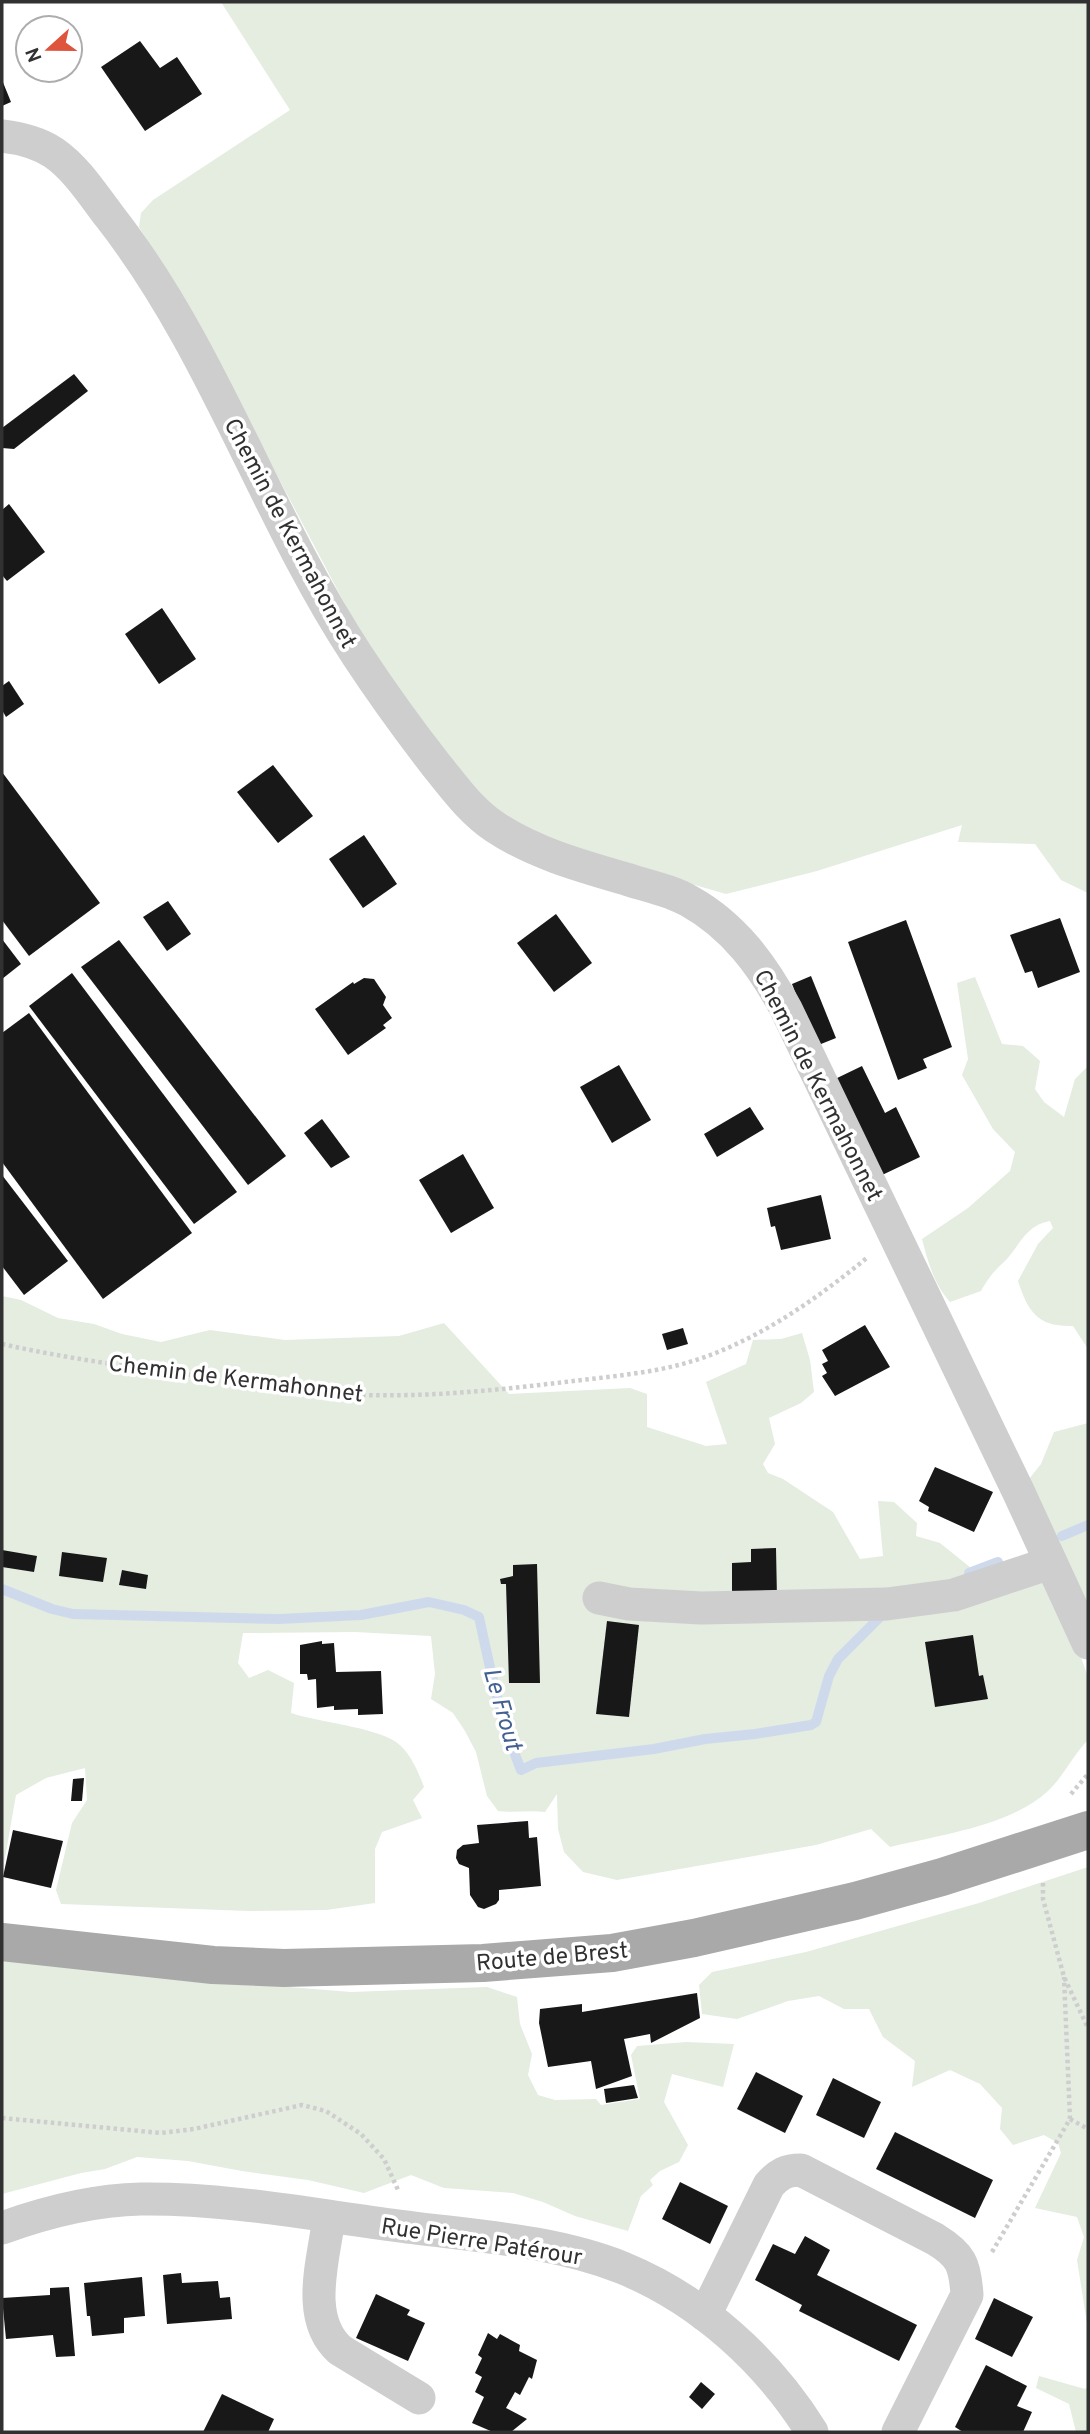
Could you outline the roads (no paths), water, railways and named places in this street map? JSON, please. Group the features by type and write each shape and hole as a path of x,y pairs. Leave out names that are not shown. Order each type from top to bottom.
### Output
{"main road":[{"name":"Route de Brest","path":"2,1942 213,1965 284,1968 483,1963 566,1957 626,1950 764,1923 900,1889 1088,1830"}],"street":[{"name":"Chemin de Kermahonnet","path":"2,136 41,145 69,166 146,265 214,387 281,524 317,590 411,733 468,804 493,825 555,857 689,901 723,926 760,964 786,1009 1019,1493 1088,1643"},
{"path":"599,1598 629,1604 701,1608 895,1603 954,1595 1050,1563"},
{"path":"705,2315 769,2185 789,2170 801,2171 950,2248 966,2271 967,2295 898,2432"},
{"name":"Rue Pierre Patérour","path":"2,2228 35,2216 72,2208 139,2199 212,2202 535,2245 597,2260 645,2278 705,2315 769,2372 812,2432"},
{"path":"329,2217 318,2300 324,2330 329,2340 340,2350 419,2398"}],"waterway":[{"name":"Le Frout","path":"1062,1536 1088,1525"},
{"name":"Le Frout","path":"969,1573 998,1562"},
{"name":"Le Frout","path":"2,1589 52,1609 73,1614 279,1619 361,1615 429,1602 464,1610 479,1617 502,1714 521,1770 536,1763 654,1749 705,1739 811,1725 816,1722 829,1676 838,1659 885,1612"}]}
